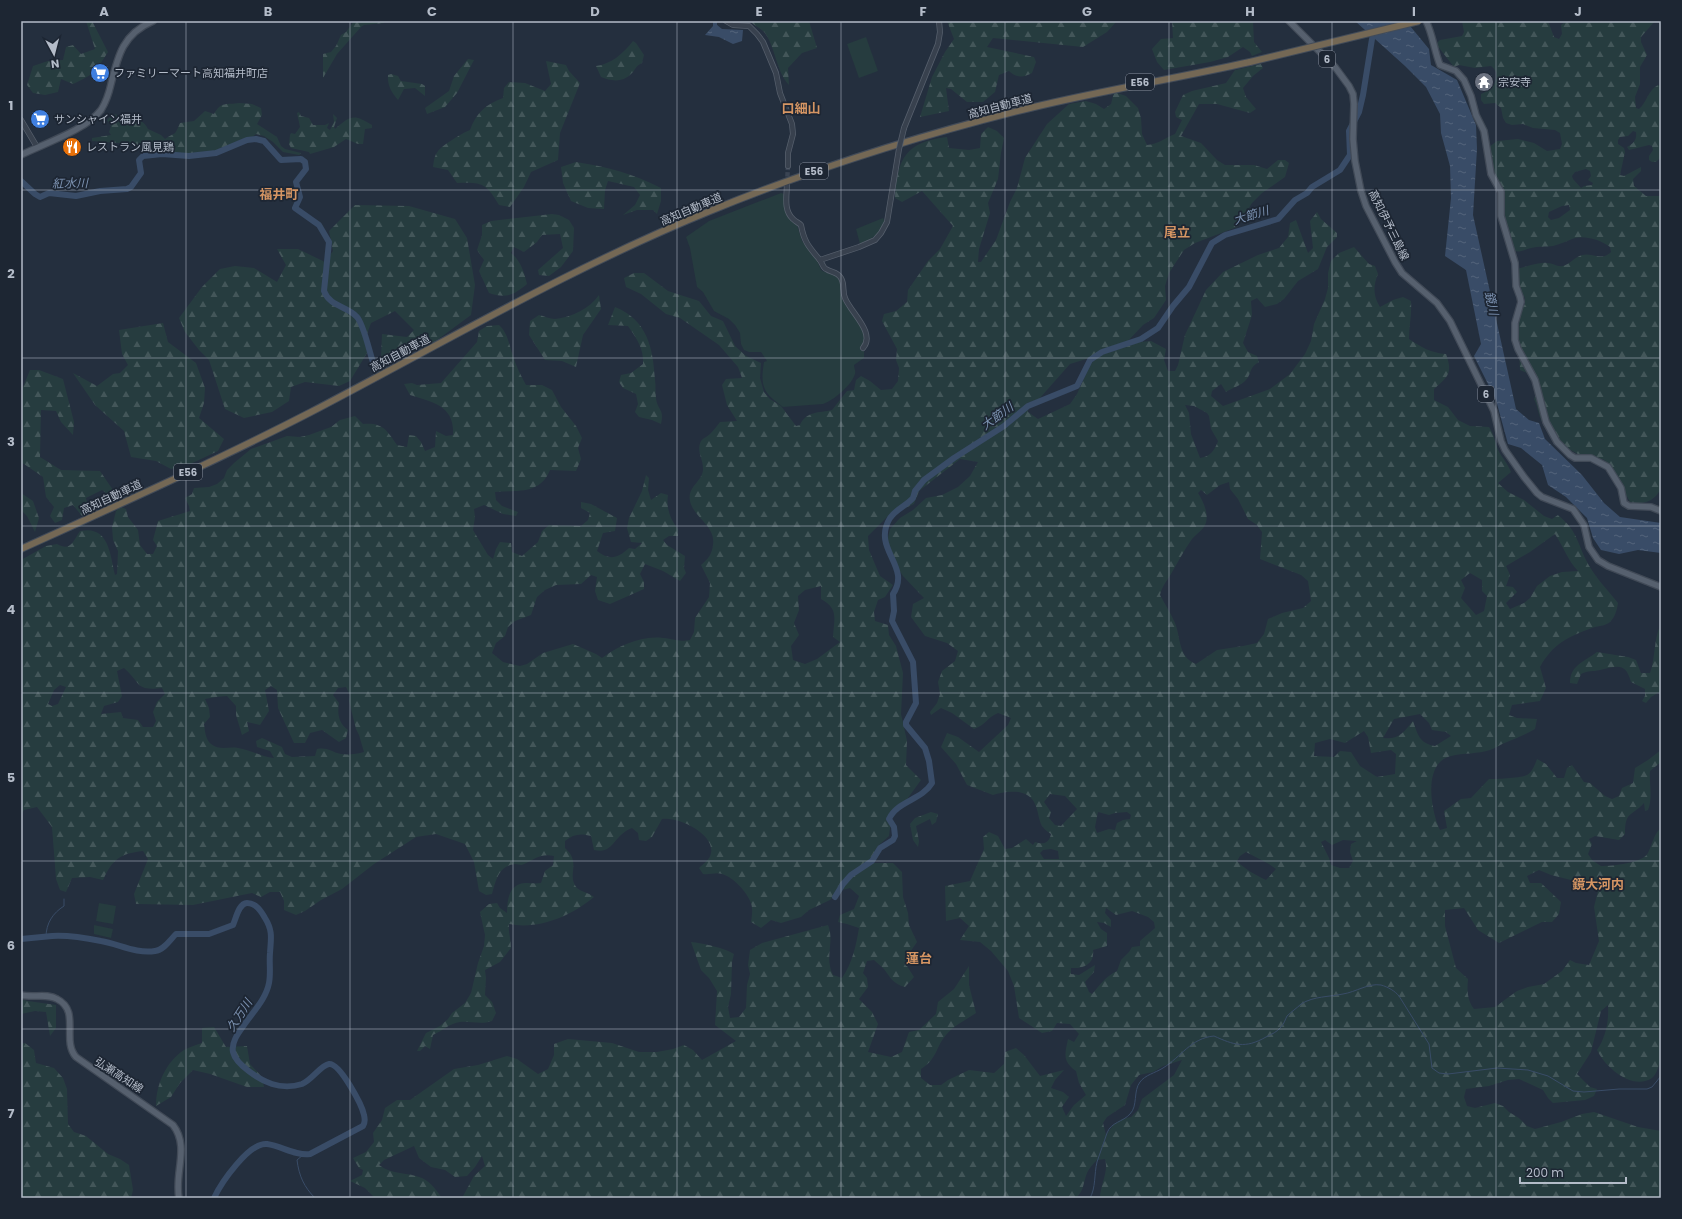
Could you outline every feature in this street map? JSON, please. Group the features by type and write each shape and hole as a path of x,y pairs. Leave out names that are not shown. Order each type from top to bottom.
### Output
{"highway":[{"name":"高知自動車道","path":"21,549 223,455 351,389 588,262 729,200 867,150 966,121 1054,100 1250,61 1407,21"},
{"name":"高知自動車道","path":"407,359 598,261 710,211 804,175 904,143 1024,110 1250,61 1419,21"},
{"name":"高知自動車道","path":"21,545 181,472 351,389"}],"main road":[{"path":"21,155 84,125 96,115 107,100 121,49 131,35 141,27 153,21"},
{"name":"高知伊予三島線","path":"1288,21 1342,76 1351,90 1354,104 1355,155 1359,186 1364,202 1394,262 1406,278 1437,303 1448,317 1494,411 1503,446 1524,476 1542,497 1573,509 1584,525 1589,547 1598,560 1608,566 1661,587"},
{"path":"1426,21 1432,35 1434,52 1440,65 1456,71 1464,80 1471,96 1476,116 1484,131 1491,174 1501,192 1501,216 1515,263 1516,286 1521,302 1515,323 1515,340 1518,349 1535,380 1546,422 1557,442 1570,455 1575,458 1591,458 1608,467 1621,488 1624,503 1629,506 1651,507 1661,511"},
{"name":"弘瀬高知線","path":"21,994 30,997 52,997 62,1002 70,1015 70,1044 72,1053 174,1125 178,1132 182,1147 178,1185 179,1198"}],"street":[{"path":"726,21 733,24 748,26 763,42 778,79 780,93 792,124 793,134 788,153 788,166"},
{"path":"820,260 876,240 887,222 904,128 938,44 940,32 939,21"},
{"path":"21,120 37,147"},
{"path":"787,183 786,208 794,220 801,225 807,244 826,269 837,273 842,279 844,285 844,297 848,305 857,316 868,337 862,348"}],"green space":[{"path":"86,21 92,21 108,52 100,64 94,72 86,78 73,84 61,79 58,92 45,95 33,93 27,85 33,66 48,61 63,60 66,47 73,45 81,54 95,49"},
{"path":"354,21 383,21 384,23 364,25 361,27 337,54 323,78 323,54 331,52 336,46 341,35 346,32"},
{"path":"750,21 809,21 817,48 802,53 788,68 789,85 781,73 769,39 762,30"},
{"path":"947,21 1117,21 1107,32 1083,47 993,38 987,47 1034,57 1036,62 1032,73 1026,76 1020,76 1009,71 999,75 995,92 983,102 967,102 951,89 946,88 949,111 920,117 932,77 945,52 954,39"},
{"path":"1172,21 1253,21 1254,42 1262,52 1252,56 1250,52 1243,47 1228,57 1210,62 1164,70 1157,62 1152,49 1161,39 1173,38"},
{"path":"1462,21 1548,21 1554,37 1559,39 1562,34 1561,25 1566,21 1655,21 1641,37 1641,42 1647,55 1640,67 1640,84 1635,97 1636,108 1639,109 1652,90 1658,85 1661,86 1661,157 1656,162 1649,160 1649,156 1653,150 1652,146 1649,145 1629,150 1627,147 1634,141 1636,132 1633,131 1628,136 1620,137 1618,140 1618,144 1624,148 1625,152 1620,175 1624,176 1641,167 1641,171 1633,179 1634,186 1646,196 1661,196 1661,489 1655,497 1649,501 1632,504 1609,464 1602,459 1588,459 1580,455 1561,444 1550,434 1545,428 1534,399 1538,389 1530,374 1520,370 1519,348 1515,338 1518,313 1525,304 1525,298 1517,284 1517,269 1543,263 1563,266 1582,255 1586,254 1600,257 1611,252 1610,247 1604,243 1583,237 1574,238 1553,246 1534,247 1521,251 1511,249 1508,227 1500,213 1501,193 1488,175 1489,147 1497,141 1518,139 1534,143 1547,151 1560,149 1562,144 1560,133 1555,130 1533,128 1523,124 1512,125 1506,123 1503,118 1501,108 1495,103 1484,104 1481,100 1481,94 1492,89 1495,83 1496,71 1491,66 1475,68 1459,65 1454,67 1436,44 1440,40 1462,36 1464,32","holes":["1586,169 1590,171 1591,176 1588,180 1593,183 1592,185 1581,188 1572,176 1575,172","1569,205 1570,210 1559,218 1551,220 1548,217 1549,212 1562,206"]},
{"path":"866,37 878,71 859,78 847,44"},
{"path":"633,41 644,55 642,63 633,73 624,79 613,80 601,77 596,66 612,61"},
{"path":"468,59 474,60 457,93 445,107 427,114 425,108 449,91 454,76"},
{"path":"546,61 566,65 569,71 580,83 560,133 558,160 531,172 524,187 510,207 499,205 487,188 482,185 457,183 448,170 433,167 438,151 453,139 470,130 475,119 482,110 503,98 504,88 509,82 525,83 545,91 551,84"},
{"path":"1261,64 1263,68 1253,76 1243,88 1246,97 1256,109 1250,113 1217,104 1199,104 1181,136 1201,143 1217,160 1225,165 1254,165 1267,169 1278,160 1285,160 1289,163 1285,177 1262,193 1252,203 1237,227 1195,243 1184,250 1169,273 1165,286 1166,300 1154,318 1143,325 1126,343 1151,341 1166,349 1164,360 1168,371 1175,371 1178,365 1185,335 1206,290 1223,272 1258,255 1279,248 1288,237 1290,223 1296,220 1308,253 1313,248 1310,221 1317,212 1321,219 1337,233 1337,237 1327,247 1318,269 1298,281 1284,299 1277,304 1265,307 1257,298 1251,301 1252,315 1243,343 1248,352 1257,356 1259,362 1252,368 1246,380 1242,383 1226,392 1221,384 1212,391 1211,396 1223,406 1270,389 1290,374 1305,354 1311,341 1314,324 1328,288 1328,273 1331,261 1339,253 1354,247 1369,264 1375,266 1378,274 1375,283 1375,295 1380,307 1393,300 1403,297 1411,301 1409,339 1426,349 1446,354 1449,366 1448,374 1446,378 1434,389 1434,400 1448,407 1458,420 1470,426 1489,427 1498,450 1511,472 1498,483 1508,492 1524,500 1544,516 1552,519 1558,515 1573,531 1592,571 1618,603 1612,620 1604,625 1592,628 1568,638 1550,652 1540,667 1546,688 1540,701 1512,705 1509,715 1517,718 1537,719 1535,729 1490,750 1460,754 1442,760 1432,777 1432,800 1440,830 1447,828 1444,811 1461,799 1471,798 1489,779 1514,778 1529,774 1537,759 1546,764 1557,778 1564,778 1567,768 1572,765 1584,782 1590,783 1605,796 1612,799 1619,796 1622,788 1633,783 1635,768 1661,750 1661,762 1650,771 1651,795 1648,810 1645,811 1644,803 1630,815 1626,821 1625,834 1619,840 1595,836 1589,839 1592,844 1588,854 1592,860 1601,866 1634,862 1648,853 1655,836 1661,828 1661,1059 1658,1069 1652,1078 1636,1082 1620,1075 1606,1063 1597,1050 1603,1040 1606,1029 1608,1005 1601,1011 1591,1052 1577,1074 1590,1087 1597,1089 1594,1096 1585,1100 1553,1103 1543,1090 1519,1079 1508,1080 1489,1086 1466,1089 1464,1097 1467,1106 1475,1108 1495,1103 1503,1106 1527,1126 1535,1129 1561,1122 1582,1114 1594,1112 1638,1127 1661,1131 1661,1198 1100,1198 1106,1169 1105,1159 1097,1160 1090,1168 1082,1190 1076,1198 462,1198 474,1176 485,1166 482,1156 467,1176 455,1177 445,1170 431,1167 419,1158 414,1146 384,1160 379,1165 395,1172 422,1178 431,1184 442,1198 375,1198 365,1188 350,1181 362,1175 363,1170 359,1168 353,1158 366,1152 374,1142 373,1133 382,1120 385,1108 397,1100 410,1100 454,1069 478,1065 507,1056 517,1059 538,1074 548,1069 554,1055 554,1044 568,1039 612,1043 639,1052 657,1052 684,1045 693,1050 702,1060 736,1041 715,1025 717,991 709,978 701,970 691,942 713,946 734,954 732,962 731,994 728,1007 730,1018 739,1017 746,1008 747,985 750,974 748,965 750,950 762,943 828,925 830,931 830,968 833,975 842,978 853,954 859,928 838,922 840,915 854,909 859,896 850,888 838,891 830,900 809,910 801,917 781,923 771,920 761,928 751,922 751,903 746,894 731,878 717,873 703,874 699,868 709,858 711,846 701,833 686,823 677,820 662,819 652,837 646,841 639,840 638,833 632,828 621,835 606,850 601,851 594,850 591,836 580,834 574,836 565,841 565,848 571,855 573,861 573,881 577,888 594,897 575,910 554,920 532,925 509,924 511,948 500,962 485,970 485,995 492,1002 496,1013 492,1021 484,1023 460,1022 453,1024 433,1035 430,1049 425,1046 420,1051 417,1051 426,1033 440,1026 448,1019 452,1013 465,1003 471,993 478,963 484,946 485,935 480,912 489,904 497,903 500,908 507,913 508,898 515,886 525,883 541,883 545,871 553,865 554,856 545,855 535,858 523,865 509,865 501,871 492,894 486,895 479,891 474,862 465,844 436,834 416,837 374,864 342,889 296,915 284,910 284,901 280,892 270,892 261,897 252,893 193,905 136,904 134,894 148,859 143,851 122,856 110,867 103,880 90,877 72,878 66,892 60,890 56,879 52,827 37,807 24,810 21,815 21,668 23,666 21,662 21,560 46,546 57,544 66,547 69,546 80,531 90,530 97,532 106,543 115,575 117,574 118,551 113,540 112,527 116,511 121,507 126,509 128,517 138,530 140,545 147,554 153,554 157,546 153,540 158,521 190,511 185,498 192,494 194,488 209,487 217,484 224,478 227,470 251,449 287,436 300,437 309,435 331,427 340,420 355,416 363,424 375,424 387,431 397,445 407,447 409,435 416,436 421,442 425,451 435,447 436,431 446,436 453,435 453,425 450,418 446,411 441,407 427,400 410,395 404,384 412,383 417,385 441,383 477,342 479,331 487,326 499,325 506,335 520,375 526,385 542,385 552,390 561,407 576,426 582,438 578,448 581,459 576,471 550,470 546,478 540,484 527,490 495,492 496,500 502,506 518,512 516,516 503,514 484,505 474,509 475,517 473,530 488,555 493,559 500,542 511,543 512,552 522,556 538,542 542,531 549,525 581,526 588,520 590,513 581,508 581,502 591,504 617,518 615,531 603,533 597,551 606,556 614,557 629,548 635,549 642,543 631,542 627,528 629,518 642,491 646,475 649,478 648,490 651,500 661,493 668,495 668,509 678,529 678,536 669,536 663,540 667,545 685,556 684,568 686,573 680,581 663,571 645,564 640,574 644,582 644,589 610,604 598,600 595,591 597,577 591,575 581,584 556,585 545,590 537,597 531,615 515,621 508,627 505,636 496,643 492,653 503,662 520,666 527,664 543,653 573,644 602,658 615,649 631,642 647,638 663,638 682,641 690,640 694,632 695,618 709,597 710,583 701,565 706,561 712,551 713,545 711,532 692,507 690,501 691,491 703,473 703,464 699,448 701,441 710,434 720,422 737,421 727,405 722,385 726,379 742,378 738,367 719,345 680,318 666,314 641,294 626,287 624,278 634,273 644,273 668,291 699,301 711,316 723,321 735,346 746,356 761,363 760,378 764,392 770,399 781,406 796,426 800,425 809,415 832,410 847,391 854,390 856,380 861,376 881,390 892,389 898,381 899,368 896,360 897,349 882,321 884,314 896,311 907,302 908,290 928,261 940,249 953,226 922,191 902,202 895,198 898,172 906,154 913,148 933,139 947,137 949,148 969,150 980,148 981,134 988,127 997,131 1004,138 998,179 988,203 990,213 979,249 978,262 981,262 996,240 1010,202 1017,188 1025,158 1047,124 1069,104 1086,101 1096,104 1104,109 1111,104 1114,92 1126,96 1138,108 1141,118 1142,134 1147,145 1158,142 1175,134 1182,120 1176,117 1175,112 1183,95 1192,91 1226,83 1235,70","holes":["1099,355 1090,365 1077,394 1070,404 1038,419 1028,412 1027,403 1039,399 1070,364","1185,405 1194,406 1207,413 1209,416 1211,429 1218,441 1212,452 1207,456 1200,458 1191,434 1189,413","960,459 978,462 970,476 958,487 942,495 926,498 913,510 900,518 890,529 887,542 890,556 903,576 924,598 913,604 911,617 925,636 947,643 958,651 955,661 942,671 938,682 940,694 937,703 930,712 931,715 941,708 952,713 974,729 981,726 998,713 1011,718 1008,725 979,752 958,737 947,733 941,747 956,764 967,785 993,795 1003,792 1026,794 1034,802 1043,827 1051,834 1046,842 1035,842 1033,845 1026,839 1012,848 1005,849 998,836 989,832 983,837 984,849 970,881 945,886 946,921 960,918 969,926 960,940 980,942 991,951 1008,971 1014,986 1019,1018 1042,1033 1052,1031 1057,1023 1070,1024 1079,1034 1074,1042 1068,1039 1066,1057 1068,1064 1076,1071 1079,1083 1086,1095 1074,1105 1066,1116 1062,1107 1069,1097 1063,1092 1051,1088 1055,1080 1064,1070 1040,1076 1024,1055 1016,1048 1005,1052 1004,1064 994,1073 969,1070 941,1085 930,1085 921,1078 921,1069 931,1061 942,1040 949,1031 976,1013 969,985 969,966 954,989 938,1002 936,1014 919,1030 909,1032 902,1052 891,1057 868,1052 878,1024 872,1012 859,999 868,987 867,978 863,973 867,961 874,960 895,982 905,987 914,977 907,966 906,958 917,942 909,925 908,913 903,897 902,872 893,863 868,863 878,846 889,836 892,812 905,802 921,780 906,765 907,741 901,714 903,673 896,646 889,635 888,625 875,621 874,612 878,600 885,597 893,585 880,576 869,550 868,536 888,516 914,504 919,491","1229,482 1230,489 1238,499 1248,519 1257,525 1262,532 1260,559 1301,575 1308,581 1311,601 1303,608 1282,613 1268,619 1264,634 1257,643 1217,650 1196,664 1190,661 1183,652 1175,623 1160,595 1163,586 1186,547 1205,525 1207,517 1204,504 1198,493 1201,490 1207,495 1220,485","1555,534 1568,558 1578,571 1562,572 1550,576 1537,586 1530,598 1524,603 1510,609 1506,603 1517,592 1513,587 1506,586 1510,575 1506,566 1530,552","1470,573 1482,580 1482,591 1487,596 1484,611 1476,615 1461,598 1465,588 1461,580","821,586 821,599 831,606 833,610 833,637 840,642 817,659 805,664 793,660 791,646 799,635 794,623 799,610 798,596 805,590","124,668 143,687 153,689 162,688 165,694 157,702 153,712 156,721 153,727 143,727 138,720 123,718 121,712 101,714 104,706 118,702 122,696 117,671","60,685 66,687 58,704 52,706 48,704 54,690","271,686 277,690 278,708 294,743 305,743 310,733 322,730 339,742 346,738 348,730 341,722 338,711 339,703 333,695 338,688 346,687 350,695 349,701 364,752 344,754 327,749 317,749 315,756 292,757 285,754 282,747 262,738 256,741 257,747 270,751 274,758 238,748 221,748 214,746 208,740 204,724 210,717 209,708 205,699 227,696 236,706 236,715 242,735 249,731 247,722 260,725 269,711 265,690","1420,714 1429,723 1432,730 1446,732 1451,736 1435,746 1430,745 1420,738 1413,721 1404,732 1393,738 1383,738 1394,719","1364,731 1368,737 1371,753 1391,750 1396,754 1395,774 1377,777 1360,766 1351,752 1340,751 1334,757 1314,756 1315,743 1330,739 1345,743","1050,794 1065,796 1077,809 1061,826 1055,825 1049,818 1051,812 1044,802","1098,812 1109,815 1127,812 1131,815 1130,819 1117,823 1115,830 1109,829 1097,833 1095,827","1325,840 1332,845 1343,840 1357,841 1351,844 1350,852 1353,861 1349,868 1340,868 1331,865 1321,842","1051,849 1058,851 1059,859 1044,859 1040,853 1043,850","1246,852 1276,869 1266,880 1250,872 1237,861 1240,856","1539,870 1551,875 1599,887 1594,907 1599,941 1589,965 1576,963 1570,960 1562,971 1544,984 1517,991 1495,1007 1474,1009 1468,995 1468,979 1456,968 1445,926 1445,910 1464,908 1478,930 1499,943 1542,922 1552,922 1559,914 1561,902 1541,883 1530,883 1527,876","1106,908 1116,915 1132,911 1148,917 1154,922 1155,928 1140,941 1140,946 1132,947 1121,960 1117,971 1106,978 1092,994 1089,992 1085,982 1094,972 1095,965 1079,975 1071,974 1071,968 1080,968 1087,965 1092,959 1093,950 1107,946 1107,933 1101,929 1097,922 1104,923 1111,927 1111,920 1105,913","1182,1060 1174,1075 1142,1099 1138,1110 1131,1117 1122,1119 1114,1124 1106,1135 1103,1123 1107,1117 1125,1105 1131,1085 1139,1075 1153,1072 1163,1066"]},
{"path":"391,74 398,76 401,81 422,84 425,86 425,96 415,88 404,89 398,100 389,85 388,75"},
{"path":"239,103 252,104 261,108 262,115 257,124 277,137 281,146 285,149 301,153 299,155 283,152 273,142 264,136 256,134 251,138 237,141 231,146 216,151 189,156 161,153 133,144 92,141 92,138 111,135 109,132 111,126 107,120 116,114 120,121 126,123 130,116 138,119 145,124 148,129 161,135 165,139 175,133 180,123 194,121 205,111 214,114 222,105"},
{"path":"299,112 301,116 309,118 313,125 325,125 329,123 327,128 330,130 334,122 333,114 337,118 334,127 335,129 345,121 353,118 366,121 372,125 372,128 365,129 363,144 358,144 346,139 334,147 310,154 309,152 291,148 289,144 291,133 295,134 300,127 297,113"},
{"path":"576,162 619,171 640,178 661,188 661,201 657,214 653,210 637,210 623,215 635,205 640,195 634,187 608,181 605,190 604,209 588,208 571,201 563,183 561,167"},
{"path":"781,193 784,194 784,207 787,216 797,225 802,241 816,258 821,270 834,274 839,279 842,298 862,327 864,333 862,346 864,358 854,365 855,373 853,378 842,392 832,400 823,404 783,407 767,393 764,388 762,377 764,362 767,361 761,352 749,352 744,350 741,344 740,333 735,325 729,319 714,311 703,292 697,287 690,248 686,237 709,221"},
{"path":"355,205 409,206 455,219 467,238 475,285 471,315 433,343 390,359 381,358 382,334 407,337 414,330 395,311 371,323 367,334 367,353 350,381 339,386 305,382 291,387 289,401 272,412 244,418 225,409 209,360 185,332 179,318 202,287 220,269 235,266 254,268 277,282 286,265 277,249 298,249 325,262 333,251 329,231"},
{"path":"552,214 559,215 569,220 574,228 573,251 561,267 549,276 539,275 538,270 563,248 560,234 542,235 537,242 524,252 514,247 511,253 520,263 527,284 510,295 500,296 489,293 479,271 484,260 477,250 482,235 482,225 491,221"},
{"path":"883,218 885,223 881,230 872,238 860,244 856,229"},
{"path":"599,295 601,309 583,335 576,367 562,361 545,360 529,335 530,321 539,315 555,319 580,312"},
{"path":"615,307 634,319 641,327 650,346 654,368 656,398 662,415 661,424 639,417 635,412 638,404 636,394 623,388 619,382 621,375 631,373 643,364 643,359 639,344 628,326 608,325"},
{"path":"163,323 168,342 196,363 205,388 204,403 199,418 224,439 218,451 186,466 171,469 156,461 131,457 124,431 95,405 73,373 97,386 113,374 120,373 128,365 122,354 119,330"},
{"path":"30,370 39,370 63,379 74,422 73,435 61,422 56,411 41,410 40,457 61,470 100,471 113,490 111,497 102,490 86,498 89,511 82,516 73,505 64,508 62,520 55,523 50,516 54,507 46,497 43,477 21,462 21,396"},
{"path":"21,493 33,501 39,518 35,532 27,516 21,510"},
{"path":"1661,624 1661,691 1651,697 1646,703 1642,701 1645,696 1645,689 1631,682 1629,675 1623,668 1620,667 1586,672 1581,674 1577,684 1570,683 1572,672 1575,668 1597,652 1628,657 1636,660 1641,673 1650,673 1658,630"},
{"path":"931,812 938,814 936,822 932,825 930,819 916,826 919,841 918,847 913,840 910,824 915,818"},
{"path":"99,903 116,906 113,924 96,921"},
{"path":"94,925 113,929 111,938 94,934"},
{"path":"21,999 56,1005 56,1028 50,1036 46,1012 35,1011 21,1014"},
{"path":"214,1027 226,1047 247,1046 250,1064 262,1077 264,1087 247,1087 210,1074 193,1070 180,1083 171,1097 156,1106 156,1098 160,1082 167,1067 184,1050 202,1043 202,1028"},
{"path":"25,1043 34,1050 36,1063 54,1068 63,1078 67,1089 68,1124 74,1132 86,1136 108,1154 129,1165 133,1190 131,1198 21,1198 21,1044"}],"water":[{"name":"鏡川","path":"1355,21 1406,21 1429,49 1431,65 1457,80 1476,125 1477,149 1473,215 1516,409 1529,420 1539,423 1545,439 1582,475 1604,503 1620,517 1661,523 1661,553 1638,550 1619,554 1601,550 1593,538 1587,518 1566,497 1548,485 1542,465 1521,448 1508,444 1496,400 1474,356 1481,344 1466,270 1445,256 1451,198 1450,166 1441,133 1440,114 1426,87"},
{"path":"713,22 717,22 717,25 722,29 743,30 742,41 733,44 719,37 705,35 713,26"}],"waterway":[{"name":"大節川","path":"835,897 851,875 872,861 880,848 893,840 895,836 894,827 889,819 893,813 903,804 928,789 932,783 929,761 925,748 906,725 906,722 916,703 913,662 892,621 894,611 893,594 898,584 898,575 885,539 885,529 890,518 895,512 913,498 915,491 924,480 954,458 1004,426 1028,406 1077,386 1090,360 1102,352 1141,339 1158,328 1173,306 1189,287 1212,243 1225,235 1278,219 1295,200 1307,193 1312,187 1340,170 1350,155 1349,131 1359,112 1372,39 1377,21"},
{"name":"紅水川","path":"21,181 40,197 49,193 76,196 100,191 127,189 131,187 141,173 139,160 143,156 162,154 189,156 216,153 247,140 256,139 264,141 281,160 301,159 305,162 306,169 296,182 300,197 295,208 319,225 329,242 324,291 330,300 353,313 360,321 373,362"},
{"path":"46,937 47,927 53,915 64,906 64,899"},
{"name":"久万川","path":"21,939 70,936 108,942 134,950 148,952 164,947 176,934 209,934 233,925 238,911 244,904 253,904 260,910 268,923 271,935 269,983 259,1005 236,1037 233,1045 235,1057 243,1067 255,1076 272,1084 283,1086 295,1086 302,1084 326,1065 334,1065 350,1085 355,1094 364,1116 364,1122 363,1126 310,1154 299,1154 267,1144 260,1145 252,1149 229,1174 214,1198"},
{"path":"1090,1198 1093,1190 1097,1162 1107,1133 1114,1124 1130,1114 1134,1107 1138,1086 1145,1078 1169,1064 1193,1044 1206,1037 1214,1036 1228,1042 1240,1044 1259,1041 1278,1030 1283,1025 1287,1016 1306,1001 1348,993 1371,985 1384,986 1399,996 1429,1044 1432,1068 1439,1073 1448,1074 1497,1068 1528,1070 1548,1076 1573,1091 1584,1092 1619,1089 1647,1089 1652,1087 1661,1076"},
{"path":"303,1155 297,1160 299,1171 305,1185 315,1198"}],"tunnel":[{"path":"787,183 788,166"}],"place":[{"name":"ファミリーマート高知福井町店","path":"100,73"},
{"name":"宗安寺","path":"1484,82"},
{"name":"サンシャイン福井","path":"40,119"},
{"name":"レストラン風見鶏","path":"72,147"}],"district":[{"name":"口細山","path":"801,108"},
{"name":"福井町","path":"279,194"},
{"name":"尾立","path":"1177,232"},
{"name":"鏡大河内","path":"1598,884"},
{"name":"蓮台","path":"919,958"}]}
